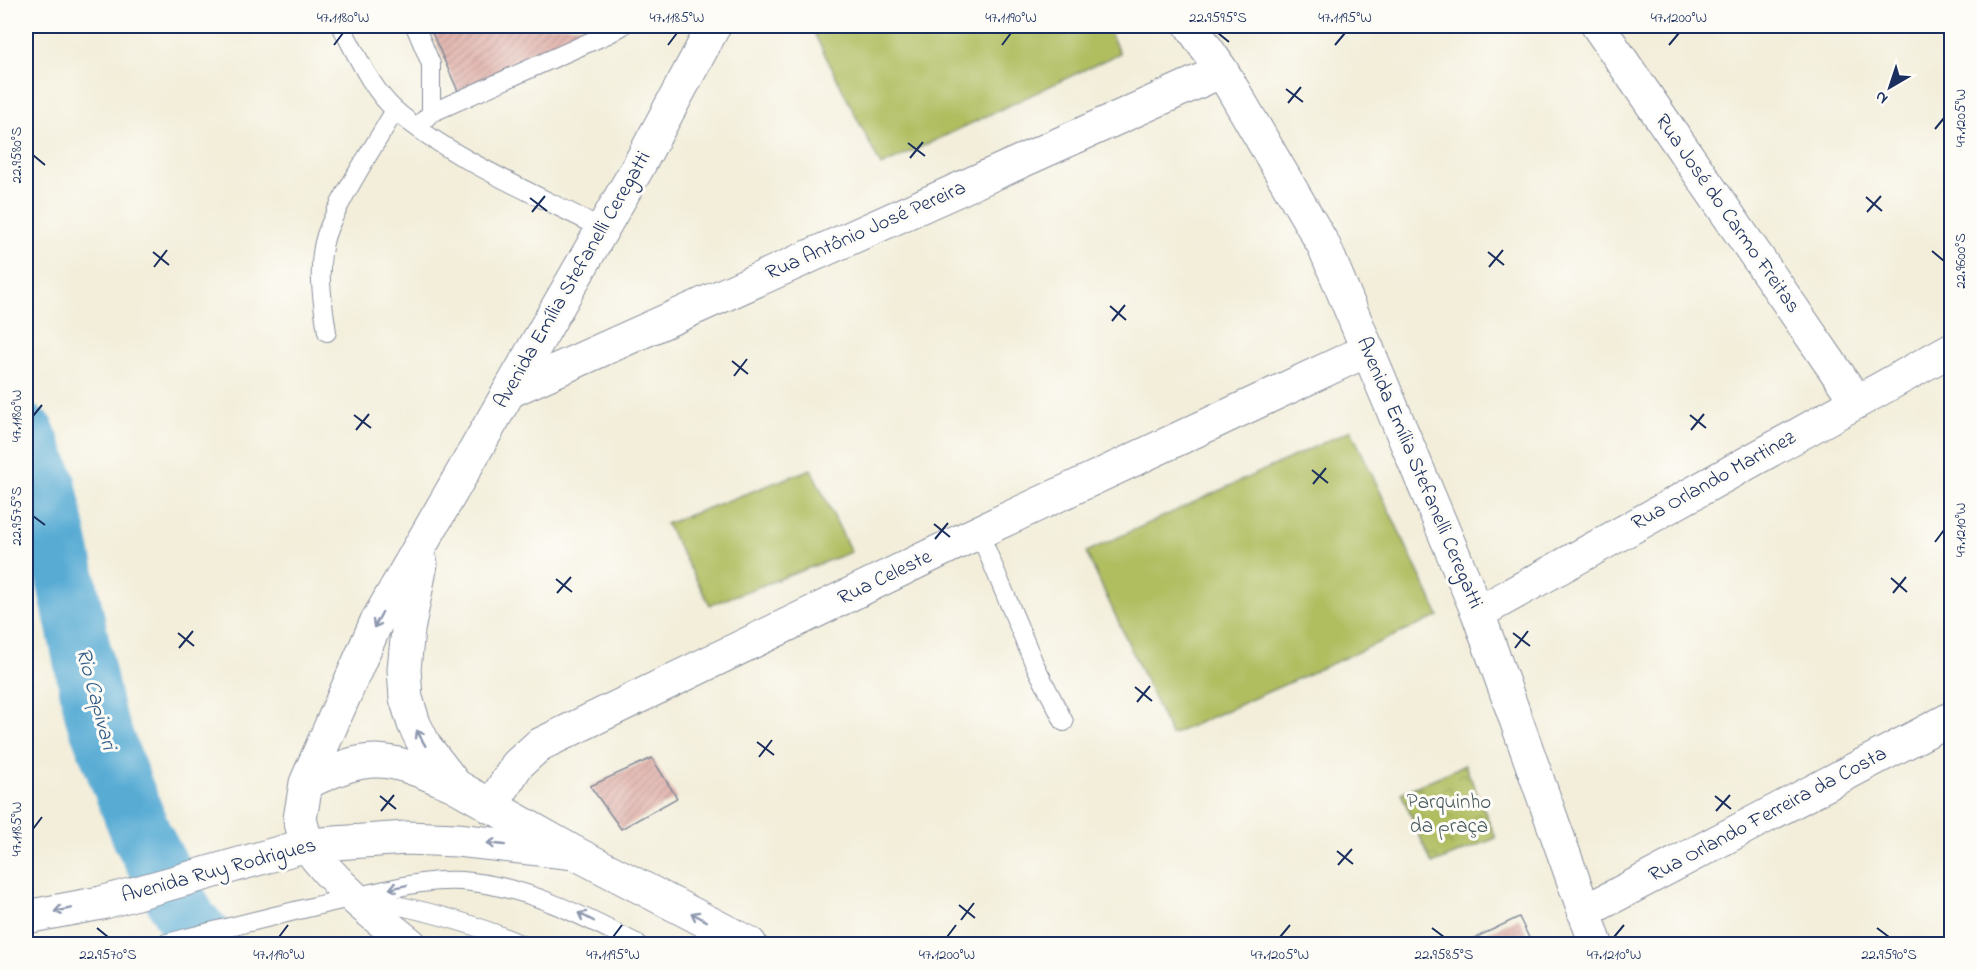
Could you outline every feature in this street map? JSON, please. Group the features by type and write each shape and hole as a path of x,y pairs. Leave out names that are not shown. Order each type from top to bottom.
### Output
{"street":[{"name":"Avenida Emília Stefanelli Ceregatti","path":"307,845 300,819 306,783 376,623 603,229 714,26"},
{"name":"Avenida Emília Stefanelli Ceregatti","path":"1191,26 1222,71 1324,246 1478,613 1596,945"},
{"name":"Rua José do Carmo Freitas","path":"1598,26 1857,402"},
{"name":"Rua Antônio José Pereira","path":"510,391 1222,71"},
{"name":"Rua Celeste","path":"491,807 517,765 539,745 979,532 1368,350"},
{"name":"Rua Orlando Martinez","path":"1478,613 1952,350"},
{"name":"Avenida Emília Stefanelli Ceregatti","path":"428,533 408,630 404,669 406,698 414,724 425,746 456,786 575,853"},
{"name":"Rua Orlando Ferreira da Costa","path":"1584,912 1952,718"},
{"path":"306,783 342,766 377,760 421,770 456,786"},
{"name":"Avenida Ruy Rodrigues","path":"26,917 100,903 307,845 406,838 457,840 575,853 750,945"},
{"path":"307,845 325,870 352,898 410,945"}],"lane":[{"path":"341,26 380,92 395,110 452,150 603,229"},
{"path":"415,26 430,64 431,113"},
{"path":"417,126 431,113 622,26"},
{"path":"327,332 321,296 322,261 328,228 395,110"},
{"path":"979,532 1034,663 1065,722"},
{"path":"164,945 284,912 432,879 472,882 537,897 577,913 638,945"},
{"path":"352,898 409,906 454,918 520,945"}],"green space":[{"path":"826,26 1106,26 1120,53 881,166 813,31"},
{"path":"1351,430 1439,616 1171,735 1086,552"},
{"path":"811,469 851,552 710,605 666,524"},
{"name":"Parquinho da praça","path":"1465,765 1496,838 1432,864 1401,793"}],"building":[{"path":"429,26 595,26 597,30 458,91"},
{"path":"652,758 677,798 621,829 590,786"},
{"path":"1519,917 1532,944 1462,944"}],"waterway":[{"name":"Rio Capivari","path":"26,435 46,484 95,716 142,836 188,922 209,944"}]}
